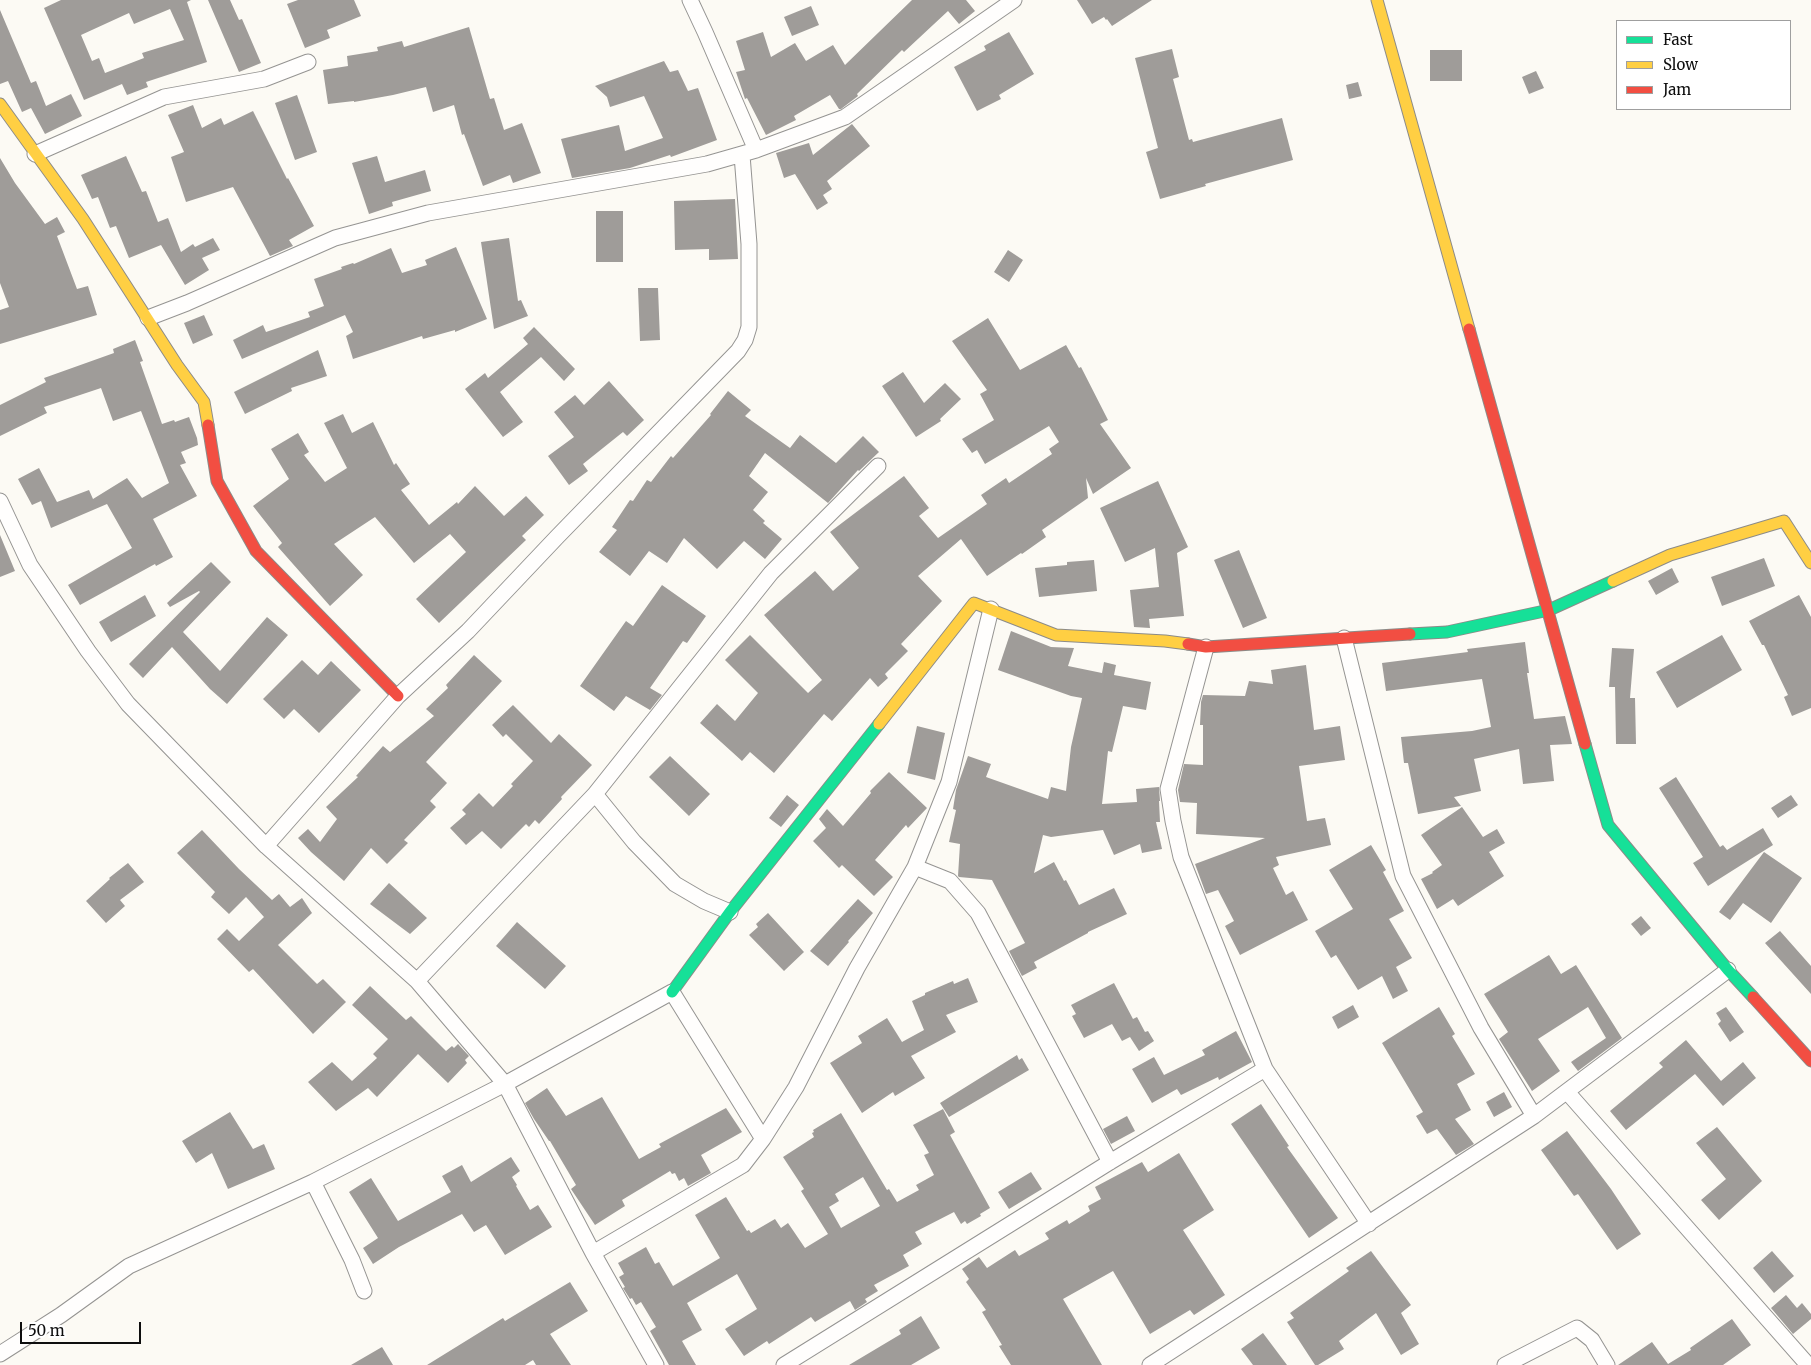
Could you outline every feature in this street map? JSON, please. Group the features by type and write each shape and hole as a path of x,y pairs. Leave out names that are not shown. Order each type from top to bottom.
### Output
{"street":[{"path":"690,0 756,150"},
{"path":"148,318 187,303 335,238 428,213 707,164 756,150 845,117 1014,0"},
{"path":"1377,0 1608,825 1728,970 1811,1061"},
{"path":"35,154 164,98 264,79 308,62"},
{"path":"0,104 83,220 204,402 217,481 256,551 398,696"},
{"path":"266,846 398,696 468,631 738,351 745,340 749,326 749,244 742,155"},
{"path":"417,981 595,794 771,573 878,466"},
{"path":"0,501 30,565 88,652 128,704 266,846 417,981 505,1084 593,1253 656,1365"},
{"path":"0,1354 61,1315 129,1266 314,1182 505,1084 672,992 730,912 974,604 1056,635 1166,641 1206,647 1447,632 1548,610 1670,555 1784,521 1811,564"},
{"path":"593,1253 743,1165 763,1139 796,1087 857,968 914,867 949,782 991,609"},
{"path":"1344,638 1403,876 1481,1028 1534,1116"},
{"path":"1206,647 1168,789 1180,857 1265,1069 1369,1224"},
{"path":"595,794 634,842 675,884 704,901 730,912"},
{"path":"914,867 950,882 978,912 1110,1162"},
{"path":"1150,1365 1568,1093 1728,970"},
{"path":"672,992 763,1139"},
{"path":"784,1365 1110,1162 1265,1069"},
{"path":"1568,1093 1808,1365"},
{"path":"314,1182 352,1260 364,1291"},
{"path":"1505,1365 1577,1328 1592,1340 1607,1365"}],"building":[{"path":"61,0 191,0 187,2 207,62 146,82 148,87 127,95 122,84 84,100 44,8","holes":["170,9 184,40 142,53 144,58 105,73 99,58 92,61 81,35 129,13 134,24"]},
{"path":"208,0 230,0 239,20 242,19 261,63 239,72"},
{"path":"298,0 354,0 361,16 327,30 330,38 305,48 287,4"},
{"path":"912,0 966,0 975,11 959,24 948,11 904,52 902,50 857,94 858,96 841,109 839,109 830,95 794,116 796,120 766,135 747,98 745,99 736,72 745,70 736,41 763,32 771,57 795,43 806,61 833,45 845,65"},
{"path":"1077,0 1152,0 1112,26 1104,17 1092,24"},
{"path":"811,6 819,25 792,36 784,17"},
{"path":"0,10 31,83 36,81 46,106 71,94 82,116 45,134 31,108 22,112 8,81 0,84"},
{"path":"469,27 490,99 494,98 504,130 522,123 541,173 513,183 510,175 483,186 464,134 462,135 454,105 433,112 426,87 354,102 328,104 323,70 348,66 347,56 378,51 377,47 402,41 404,47"},
{"path":"1009,32 1034,74 999,95 1001,99 977,111 954,67 986,50 984,46"},
{"path":"1172,49 1179,77 1173,79 1189,140 1192,139 1193,142 1282,118 1293,160 1205,184 1206,186 1160,199 1146,152 1158,148 1135,58"},
{"path":"1430,50 1462,50 1462,81 1430,81"},
{"path":"664,61 670,72 678,70 688,91 698,88 717,140 671,157 670,155 630,168 572,178 561,139 619,125 625,151 663,138 644,96 610,107 607,97 595,86"},
{"path":"1536,71 1544,88 1529,94 1522,77"},
{"path":"1358,82 1362,96 1349,99 1346,85"},
{"path":"297,95 317,152 295,160 275,103"},
{"path":"193,105 202,128 221,118 224,125 253,111 287,179 314,226 289,240 293,246 270,256 233,187 186,202 171,157 184,152 168,115"},
{"path":"852,124 870,146 827,181 832,189 823,195 828,203 817,210 795,174 784,178 776,153 809,143 813,155"},
{"path":"126,156 142,192 146,191 158,222 168,218 181,252 193,244 195,247 213,238 220,250 202,258 209,270 185,285 161,245 129,258 116,226 110,228 98,197 92,199 81,175"},
{"path":"377,156 385,182 425,170 431,191 392,202 393,206 369,214 352,163"},
{"path":"0,158 15,183 45,224 57,217 65,232 57,236 77,289 88,286 97,315 0,344 0,310 9,307 0,283"},
{"path":"735,199 738,259 709,260 709,249 675,250 674,201"},
{"path":"596,211 623,211 623,262 596,262"},
{"path":"509,238 518,301 521,300 528,316 494,329 481,242"},
{"path":"456,247 487,319 455,332 455,330 423,339 422,336 353,359 346,336 353,332 345,315 242,359 233,340 263,325 266,332 310,317 308,312 324,306 314,279 342,269 341,267 354,264 391,248 402,273 427,265 425,260"},
{"path":"1008,250 1023,260 1009,282 994,272"},
{"path":"638,288 658,288 660,340 640,341"},
{"path":"204,315 213,335 193,344 184,323"},
{"path":"988,318 1020,370 1066,345 1079,368 1081,367 1108,420 1100,424 1131,468 1093,494 1086,478 1088,498 1042,530 1046,537 987,576 961,539 918,576 942,601 901,644 908,651 885,674 888,678 878,687 870,678 832,721 824,714 774,773 750,752 742,761 700,723 717,704 735,721 758,693 725,660 750,635 808,693 822,680 764,615 815,571 833,591 859,568 830,532 904,476 929,508 919,516 938,538 987,504 981,495 1006,478 1009,483 1052,454 1049,449 1059,442 1049,426 985,464 977,450 972,453 962,439 994,420 980,394 987,390 952,341"},
{"path":"534,327 575,369 564,381 541,357 500,392 523,422 503,437 465,389 485,373 488,378 528,344 523,338"},
{"path":"135,340 143,361 140,362 162,424 189,417 198,445 181,452 186,463 180,465 197,496 153,519 173,557 156,566 155,564 80,605 68,585 132,548 107,504 51,528 41,501 32,505 18,479 39,468 57,502 89,490 93,499 127,478 142,498 169,483 141,411 113,421 101,388 44,407 47,413 0,436 0,405 46,382 44,378 114,353 113,349"},
{"path":"318,350 327,376 291,388 292,391 245,414 234,392"},
{"path":"903,372 924,403 945,383 961,399 940,419 941,421 916,437 882,386"},
{"path":"609,381 644,420 627,436 623,432 583,464 588,471 569,485 548,456 574,437 554,412 575,395 584,405"},
{"path":"728,391 751,410 745,416 790,448 800,435 836,463 863,436 879,452 858,470 828,503 765,453 749,476 768,492 753,510 765,521 763,523 782,539 765,559 744,541 717,569 684,538 667,563 649,551 630,576 599,552 617,530 612,527 630,500 633,501 647,480 651,482 671,456 673,458 711,415"},
{"path":"343,414 352,433 373,422 394,465 396,463 410,484 401,490 429,525 457,502 458,504 475,486 504,516 526,496 544,515 522,536 526,540 439,623 416,599 466,552 450,534 414,563 375,517 334,544 363,575 330,606 278,547 282,543 253,506 289,479 271,449 298,433 309,452 304,455 325,482 347,468 324,423"},
{"path":"1158,481 1188,547 1177,553 1184,616 1149,619 1150,628 1134,627 1130,590 1159,587 1155,548 1125,562 1100,508"},
{"path":"0,535 15,571 0,577"},
{"path":"1239,550 1267,618 1243,628 1214,560"},
{"path":"1764,558 1775,586 1722,606 1711,577"},
{"path":"1094,560 1097,591 1039,597 1035,568 1067,565 1067,562"},
{"path":"211,562 231,582 183,632 220,671 267,617 288,635 227,704 210,689 172,647 143,678 129,664 200,592 170,607 167,603"},
{"path":"1672,568 1679,582 1656,595 1648,581"},
{"path":"662,585 706,616 687,643 683,641 650,688 662,695 650,710 626,696 614,711 580,686 626,621 633,626"},
{"path":"145,595 156,616 111,642 99,622"},
{"path":"1799,595 1811,617 1811,708 1792,716 1784,697 1788,695 1764,645 1762,645 1749,621"},
{"path":"1011,631 1051,647 1074,648 1068,666 1102,673 1104,662 1116,665 1114,675 1151,682 1146,710 1123,706 1112,752 1108,751 1102,804 1137,802 1136,789 1159,787 1160,822 1156,822 1162,849 1142,853 1140,844 1114,855 1103,830 1051,837 1043,835 1034,873 1054,862 1079,905 1114,888 1127,914 1088,932 1034,962 1037,968 1022,976 1009,951 1025,943 992,880 958,876 960,844 949,842 956,810 953,809 956,790 968,756 991,764 986,777 1048,799 1051,787 1066,791 1071,747 1082,698 1071,696 998,670"},
{"path":"1722,635 1742,670 1677,708 1656,672"},
{"path":"1525,642 1529,673 1527,673 1534,719 1565,716 1572,744 1550,745 1554,781 1523,784 1519,749 1474,759 1481,791 1454,797 1461,806 1418,814 1408,763 1404,763 1401,737 1472,731 1491,727 1482,679 1386,691 1382,663 1468,652 1467,649"},
{"path":"1612,648 1634,649 1630,698 1635,698 1636,744 1616,744 1615,687 1609,687"},
{"path":"474,655 502,681 426,762 447,783 430,801 436,807 404,840 408,843 387,864 371,848 344,881 298,838 308,829 320,842 337,819 326,807 358,777 356,776 383,746 390,752 434,716 426,709 448,688 446,685"},
{"path":"302,660 318,675 331,661 361,690 319,733 294,709 284,719 263,699"},
{"path":"1306,665 1314,730 1340,726 1345,760 1299,766 1307,821 1325,818 1331,845 1276,857 1279,865 1273,868 1286,895 1293,891 1308,920 1240,955 1225,926 1234,921 1218,890 1206,894 1195,864 1265,838 1196,834 1197,803 1180,802 1178,790 1184,764 1203,765 1203,725 1200,725 1203,695 1245,696 1249,681 1273,684 1271,670"},
{"path":"513,705 551,743 559,734 592,765 561,797 562,799 539,824 535,820 529,827 526,824 501,849 482,831 466,845 450,828 466,814 462,810 479,793 493,807 513,786 511,784 533,761 506,734 503,737 492,725"},
{"path":"917,726 945,733 935,780 907,773"},
{"path":"670,756 710,794 689,816 649,777"},
{"path":"889,772 927,808 908,828 906,825 875,860 893,877 874,896 842,865 839,868 813,841 826,828 819,819 827,809 843,826 871,793 870,791"},
{"path":"1676,777 1720,847 1723,845 1727,850 1763,828 1773,845 1708,886 1693,863 1703,857 1659,788"},
{"path":"787,795 799,805 781,827 769,818"},
{"path":"1791,795 1798,805 1778,818 1771,808"},
{"path":"1462,807 1483,837 1497,829 1505,843 1489,852 1504,876 1458,906 1453,899 1437,909 1421,879 1433,873 1442,865 1421,835"},
{"path":"202,830 272,900 279,894 290,907 302,898 312,913 278,945 317,984 323,979 346,1002 313,1034 253,969 249,972 217,939 227,929 239,941 264,917 246,897 229,914 211,897 215,892 177,853"},
{"path":"1371,845 1386,870 1383,872 1404,911 1389,919 1412,958 1396,967 1408,991 1393,999 1382,976 1358,990 1336,955 1331,958 1315,931 1353,909 1329,870"},
{"path":"1764,852 1802,878 1771,923 1743,903 1730,920 1719,912"},
{"path":"128,863 144,882 120,900 125,906 106,923 86,901 109,878"},
{"path":"389,883 427,918 410,934 370,904"},
{"path":"858,899 873,913 828,966 810,951"},
{"path":"768,913 804,952 784,971 749,935 758,927 756,924"},
{"path":"1641,916 1651,928 1641,936 1631,924"},
{"path":"517,922 566,966 545,989 496,946"},
{"path":"1780,931 1811,966 1811,994 1765,943"},
{"path":"1549,955 1561,974 1576,965 1622,1038 1578,1071 1571,1062 1606,1038 1588,1007 1538,1039 1560,1071 1532,1091 1499,1039 1508,1032 1484,994"},
{"path":"968,978 978,1002 946,1015 956,1032 911,1056 925,1078 895,1096 893,1092 862,1113 830,1063 862,1043 858,1036 887,1018 902,1042 924,1030 912,1001 953,981 954,984"},
{"path":"1114,983 1133,1019 1137,1017 1145,1032 1148,1031 1154,1041 1139,1051 1130,1037 1122,1041 1112,1024 1084,1038 1072,1016 1076,1014 1071,1005"},
{"path":"370,986 406,1020 411,1016 446,1051 458,1044 469,1056 465,1060 467,1063 448,1083 418,1054 377,1097 368,1088 336,1111 308,1082 332,1062 352,1081 377,1058 373,1054 388,1039 352,1005"},
{"path":"1353,1005 1359,1017 1338,1029 1332,1017"},
{"path":"1439,1007 1455,1034 1452,1036 1475,1074 1457,1084 1471,1110 1455,1119 1474,1144 1456,1155 1437,1129 1427,1134 1416,1116 1423,1112 1382,1043"},
{"path":"1726,1007 1744,1032 1730,1042 1718,1024 1721,1021 1716,1013"},
{"path":"1236,1031 1252,1062 1219,1080 1218,1077 1181,1095 1177,1089 1152,1103 1132,1069 1154,1057 1164,1075 1205,1055 1202,1050"},
{"path":"1686,1040 1721,1081 1743,1062 1756,1078 1723,1106 1695,1074 1626,1130 1610,1111 1663,1067 1659,1063"},
{"path":"1017,1055 1019,1060 1022,1058 1029,1070 949,1117 940,1103"},
{"path":"547,1088 566,1116 602,1097 639,1159 661,1147 659,1144 726,1108 742,1132 701,1155 711,1173 688,1186 684,1178 679,1181 675,1173 672,1174 670,1171 622,1200 625,1206 595,1225 571,1189 576,1185 525,1103"},
{"path":"1504,1092 1512,1107 1494,1117 1486,1102"},
{"path":"1261,1104 1289,1146 1287,1147 1338,1218 1309,1238 1231,1124"},
{"path":"943,1109 955,1132 950,1135 990,1208 967,1224 965,1221 961,1224 954,1212 915,1232 922,1244 903,1255 909,1266 874,1285 878,1291 865,1299 867,1302 855,1310 850,1301 815,1322 811,1317 769,1344 767,1341 744,1356 725,1329 757,1309 737,1274 687,1303 702,1330 682,1341 696,1365 669,1365 650,1331 656,1327 641,1302 636,1305 623,1288 625,1287 619,1277 624,1274 618,1263 646,1247 655,1264 659,1262 673,1286 720,1258 695,1215 726,1197 747,1231 749,1230 751,1233 775,1219 781,1228 788,1223 805,1248 828,1234 801,1191 804,1189 783,1157 814,1137 813,1130 841,1113 887,1190 889,1189 897,1202 919,1190 916,1185 934,1175 924,1155 929,1153 913,1125","holes":["863,1177 880,1206 841,1228 829,1207 839,1201 835,1194"]},
{"path":"230,1112 253,1149 264,1144 275,1169 228,1189 212,1153 196,1163 182,1141"},
{"path":"1127,1116 1135,1131 1111,1144 1103,1129"},
{"path":"1717,1127 1762,1181 1719,1220 1701,1200 1726,1179 1696,1143"},
{"path":"1567,1131 1611,1189 1641,1234 1617,1250 1578,1194 1574,1196 1541,1150"},
{"path":"1179,1153 1214,1210 1183,1230 1225,1295 1194,1315 1190,1310 1150,1334 1113,1271 1063,1299 1102,1365 1011,1365 999,1346 1002,1345 982,1312 986,1310 966,1282 969,1279 962,1269 979,1257 987,1268 1015,1250 1019,1256 1049,1239 1045,1233 1067,1220 1069,1224 1090,1211 1088,1206 1101,1199 1095,1187 1142,1162 1148,1172"},
{"path":"511,1157 520,1171 512,1177 530,1210 538,1205 552,1227 505,1255 486,1225 474,1232 462,1214 399,1247 373,1264 363,1248 378,1238 349,1192 371,1178 398,1221 451,1192 442,1176 462,1165 471,1182"},
{"path":"1031,1172 1042,1189 1009,1209 998,1192"},
{"path":"1371,1251 1411,1305 1401,1313 1419,1344 1401,1355 1376,1313 1339,1341 1344,1349 1315,1365 1287,1322 1294,1318 1290,1313 1349,1271 1346,1268"},
{"path":"1772,1251 1794,1276 1774,1293 1753,1268"},
{"path":"570,1282 588,1311 550,1334 571,1365 536,1365 533,1360 525,1365 427,1365 503,1318 505,1321"},
{"path":"1786,1295 1797,1308 1802,1303 1811,1314 1811,1319 1793,1334 1771,1308"},
{"path":"921,1316 940,1348 911,1365 849,1365 901,1334 899,1330"},
{"path":"1732,1319 1751,1345 1723,1365 1618,1365 1652,1342 1668,1364 1691,1350 1690,1348"},
{"path":"1263,1333 1287,1365 1253,1365 1241,1349"},
{"path":"382,1347 393,1365 351,1365"}],"traffic: fast":[{"path":"1410,634 1447,632 1549,610 1613,581"},
{"path":"672,992 730,912 879,724"},
{"path":"1585,744 1608,825 1728,970 1753,997"}],"traffic: slow":[{"path":"1377,0 1469,329"},
{"path":"0,104 83,219 177,365 204,402 208,425"},
{"path":"1613,581 1670,555 1784,521 1811,563"},
{"path":"879,724 974,603 1056,635 1188,644"}],"traffic: jam":[{"path":"1469,329 1585,744"},
{"path":"208,425 217,481 256,551 398,696"},
{"path":"1188,644 1206,647 1410,634"},
{"path":"1753,997 1811,1061"}]}
